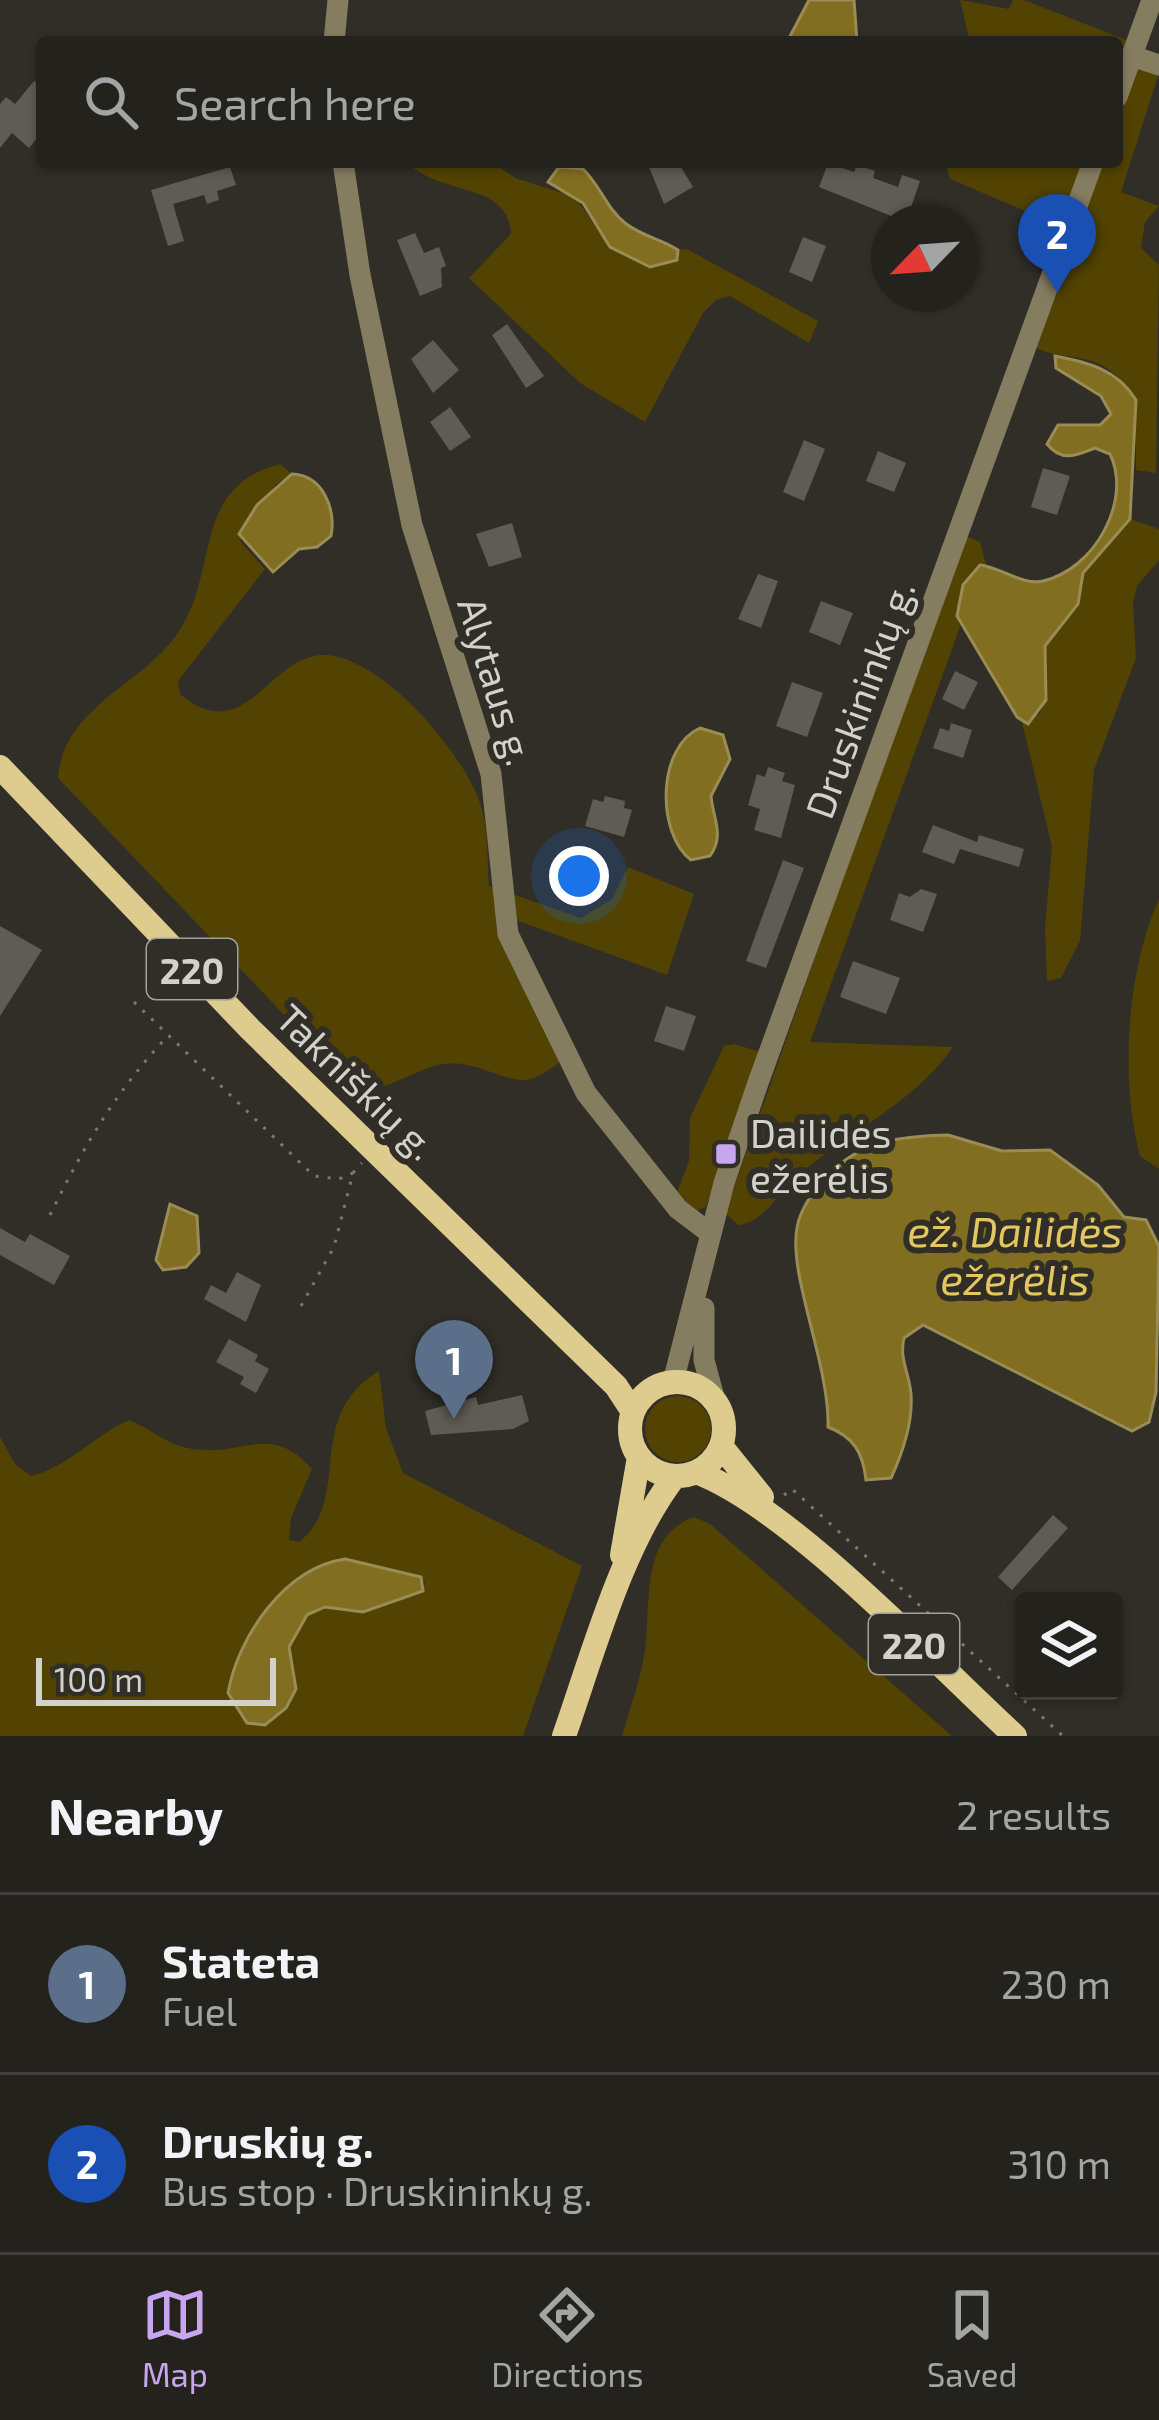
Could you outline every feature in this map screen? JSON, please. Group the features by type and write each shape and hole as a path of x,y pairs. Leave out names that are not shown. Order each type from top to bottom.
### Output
{"main road":[{"name":"Takniškių g.","path":"0,767 219,998 468,1237"},
{"name":"220","path":"468,1237 548,1300 627,1376 665,1384 689,1383 715,1401"},
{"name":"220","path":"468,1237 616,1387 633,1412"},
{"path":"609,1612 639,1457 632,1443 633,1412 665,1384"},
{"path":"564,1736 609,1612 658,1498 721,1446 724,1431 715,1401"},
{"name":"220","path":"721,1446 812,1551"},
{"name":"220","path":"639,1457 655,1471 723,1482 812,1551 1015,1736"}],"street":[{"path":"335,36 338,0"},
{"path":"1123,81 1152,0"},
{"path":"1132,56 1159,65"},
{"name":"Alytaus g.","path":"345,168 360,275 412,525 491,774 508,934 586,1093 678,1210 711,1234"},
{"name":"Druskininkų g.","path":"705,1265 758,1083 1091,168"},
{"path":"665,1384 705,1265"},
{"path":"705,1265 704,1360 715,1401"}],"path":[{"path":"134,1002 314,1176 339,1179 353,1173"},
{"path":"50,1215 112,1100 169,1036"},
{"path":"301,1306 334,1246 353,1173 374,1148"},
{"path":"792,1489 1063,1736"}],"shaded area":[{"path":"960,0 1009,9 1013,0 1024,0 1116,36 969,36"},
{"path":"1136,65 1159,73 1121,192 1159,206 1145,222 1141,248 1159,265 1156,473 1136,470 1134,416 1114,373 1099,364 1034,347 1099,168 1123,168 1123,101"},
{"path":"414,168 501,168 515,178 575,197 610,247 679,255 678,250 687,249 818,321 809,343 730,296 716,300 703,313 645,422 580,383 469,278 511,234 498,205"},
{"path":"947,168 1082,168 1061,226 950,179"},
{"path":"280,464 292,474 275,485 240,541 265,569 178,681 180,694 203,708 222,711 240,706 305,659 325,655 347,660 395,689 457,759 483,813 489,886 581,918 612,899 628,867 694,894 667,975 513,919 574,1053 534,1078 515,1079 456,1063 379,1088 356,1090 58,778 74,732 177,634 199,585 219,512 232,492 251,476"},
{"path":"1130,519 1159,529 1159,560 1137,586 1133,603 1136,658 1094,770 1080,941 1061,978 1047,981 1045,928 1052,847 1022,722 1040,713 1046,700 1042,653 1078,604 1083,574"},
{"path":"964,535 980,542 986,565 980,565 957,616 960,627 810,1042 953,1047 899,1102 815,1162 763,1213 738,1225 725,1213"},
{"path":"1159,899 1159,1169 1140,1156 1129,1060 1139,959"},
{"path":"724,1046 761,1052 706,1207 695,1211 675,1197 689,1161 690,1118"},
{"path":"379,1371 386,1428 403,1473 582,1566 523,1736 0,1736 0,1437 15,1464 31,1476 58,1465 129,1420 174,1444 200,1450 281,1446 312,1469 291,1518 289,1540 299,1542 324,1504 334,1434 356,1390","holes":["298,1576 425,1582 423,1592 363,1612 325,1606 307,1615 289,1647 296,1689 286,1708 265,1725"]},
{"path":"678,1396 702,1405 711,1429 702,1453 678,1462 654,1453 645,1429 654,1405"},
{"path":"694,1517 710,1524 952,1736 622,1736 643,1662 655,1559 675,1527"}],"water":[{"path":"809,0 854,0 857,36 790,36"},
{"path":"558,168 583,169 625,223 678,250 677,260 650,267 610,247 583,203 548,182"},
{"path":"1055,356 1110,374 1136,400 1130,519 1083,573 1078,604 1045,646 1046,700 1028,724 1017,717 957,616 963,585 980,565 1035,582 1061,574 1092,549 1112,512 1116,473 1110,454 1095,448 1064,455 1047,444 1058,425 1100,425 1111,414 1101,396 1056,368"},
{"path":"292,474 312,480 325,495 331,536 317,547 299,549 273,572 239,534 257,505"},
{"path":"700,728 723,735 730,759 711,796 717,834 714,848 710,856 691,860 672,831 666,791 676,753"},
{"name":"ež. Dailidės ežerėlis","path":"948,1135 1002,1151 1050,1150 1098,1185 1124,1217 1146,1220 1159,1246 1156,1392 1149,1422 1132,1431 923,1325 904,1338 911,1405 899,1458 891,1478 866,1480 856,1447 828,1427 823,1377 798,1270 797,1228 819,1185 856,1153 900,1139"},
{"path":"170,1204 197,1216 199,1253 186,1267 163,1270 156,1260"},
{"path":"345,1559 421,1577 423,1591 363,1612 325,1607 307,1615 289,1647 296,1689 286,1708 265,1725 247,1723 228,1693 254,1628 284,1590 323,1565"}],"building":[{"path":"36,82 36,139 29,148 12,133 0,148 0,104 6,97 15,104"},
{"path":"227,168 236,185 217,191 219,200 207,204 204,195 173,204 184,241 168,246 151,190"},
{"path":"649,168 682,168 693,187 664,204"},
{"path":"826,168 854,172 866,168 875,171 873,178 898,187 902,175 920,181 912,204 871,204 871,208 819,187"},
{"path":"415,233 424,253 439,247 446,266 441,268 442,287 420,296 397,240"},
{"path":"803,237 826,246 812,282 789,272"},
{"path":"507,324 544,376 526,388 492,335"},
{"path":"433,340 459,370 433,393 411,359"},
{"path":"450,407 471,437 450,451 430,422"},
{"path":"804,440 825,449 804,501 783,492"},
{"path":"878,451 906,463 894,492 866,481"},
{"path":"1043,468 1070,476 1057,515 1031,507"},
{"path":"512,523 522,557 489,567 476,534"},
{"path":"758,574 778,581 761,628 738,619"},
{"path":"821,601 853,613 840,645 809,632"},
{"path":"955,671 978,682 964,710 942,699"},
{"path":"792,682 823,693 807,737 776,726"},
{"path":"951,723 972,730 963,758 933,748 940,728 949,731"},
{"path":"768,767 785,773 782,781 795,785 781,838 754,830 760,809 748,805 757,774 765,777"},
{"path":"605,796 625,801 624,808 632,810 624,837 585,826 593,799 603,802"},
{"path":"933,825 977,842 979,835 1024,849 1019,867 960,849 954,864 922,852"},
{"path":"783,860 804,868 766,968 746,961"},
{"path":"921,889 937,894 923,932 890,920 899,893 910,897"},
{"path":"0,926 42,950 0,1016"},
{"path":"853,961 900,978 886,1014 840,997"},
{"path":"666,1006 696,1016 684,1051 654,1041"},
{"path":"0,1228 25,1242 30,1234 70,1256 54,1285 0,1255"},
{"path":"237,1272 261,1285 246,1322 204,1299 211,1285 226,1293"},
{"path":"229,1339 258,1355 255,1361 269,1369 256,1393 240,1384 244,1377 216,1362"},
{"path":"522,1395 529,1421 513,1429 431,1435 425,1411 476,1397 478,1405"},
{"path":"1053,1515 1068,1528 1012,1590 998,1577"}],"place":[{"name":"Druskių g.","path":"1057,293"},
{"name":"Dailidės ežerėlis","path":"726,1154"},
{"name":"Stateta","path":"454,1419"}]}
